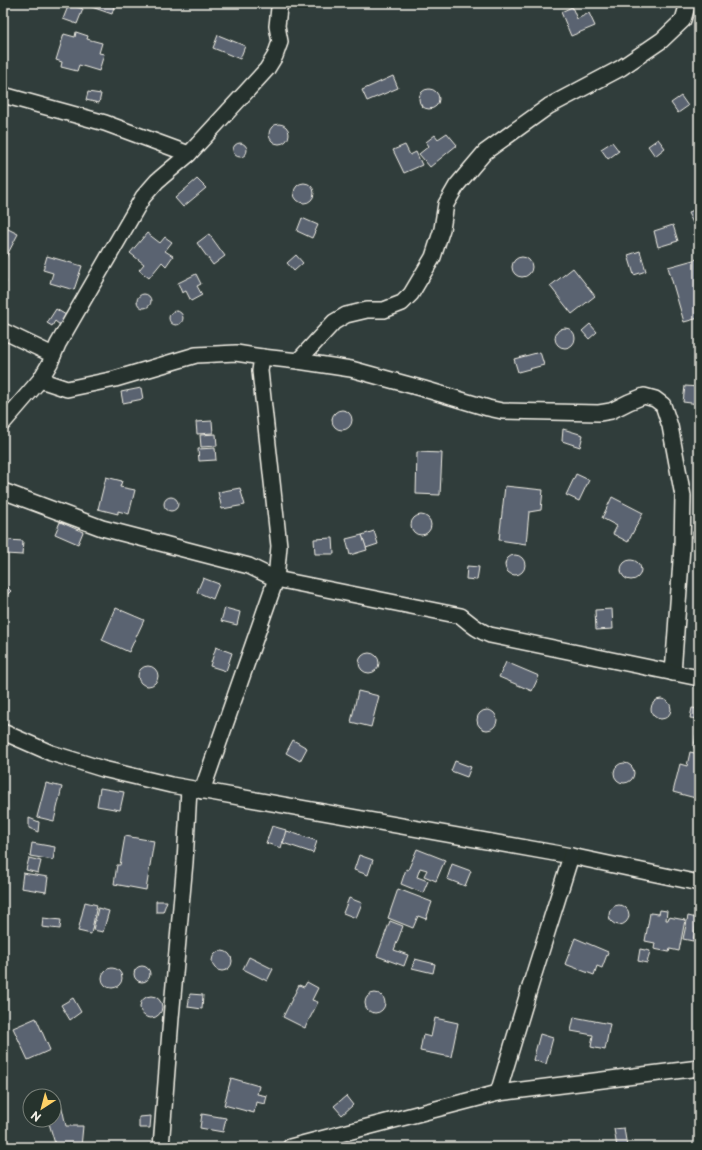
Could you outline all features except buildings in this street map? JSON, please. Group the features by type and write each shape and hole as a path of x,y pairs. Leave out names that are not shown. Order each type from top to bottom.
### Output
{"street":[{"path":"3,423 40,380 143,197 157,181 189,154 266,69 275,56 280,42 277,26 281,3"},
{"path":"298,361 334,322 346,315 367,310 384,310 402,303 411,294 433,257 442,228 446,204 457,185 485,152 549,106 621,68 662,40 684,20 688,3"},
{"path":"3,95 105,123 189,154"},
{"path":"3,330 53,355"},
{"path":"40,380 67,389 115,379 196,355 236,353 351,369 502,411 599,413 611,411 644,396 655,400 663,405 670,426 683,496 682,547 673,673"},
{"path":"161,1147 185,862 196,790 276,579 279,546 260,371 262,357"},
{"path":"3,491 102,528 249,566 276,579 461,616 476,629 490,635 699,678"},
{"path":"3,732 51,754 103,769 196,790 571,856 699,883"},
{"path":"498,1093 571,856"},
{"path":"290,1147 498,1093 699,1068"}]}
